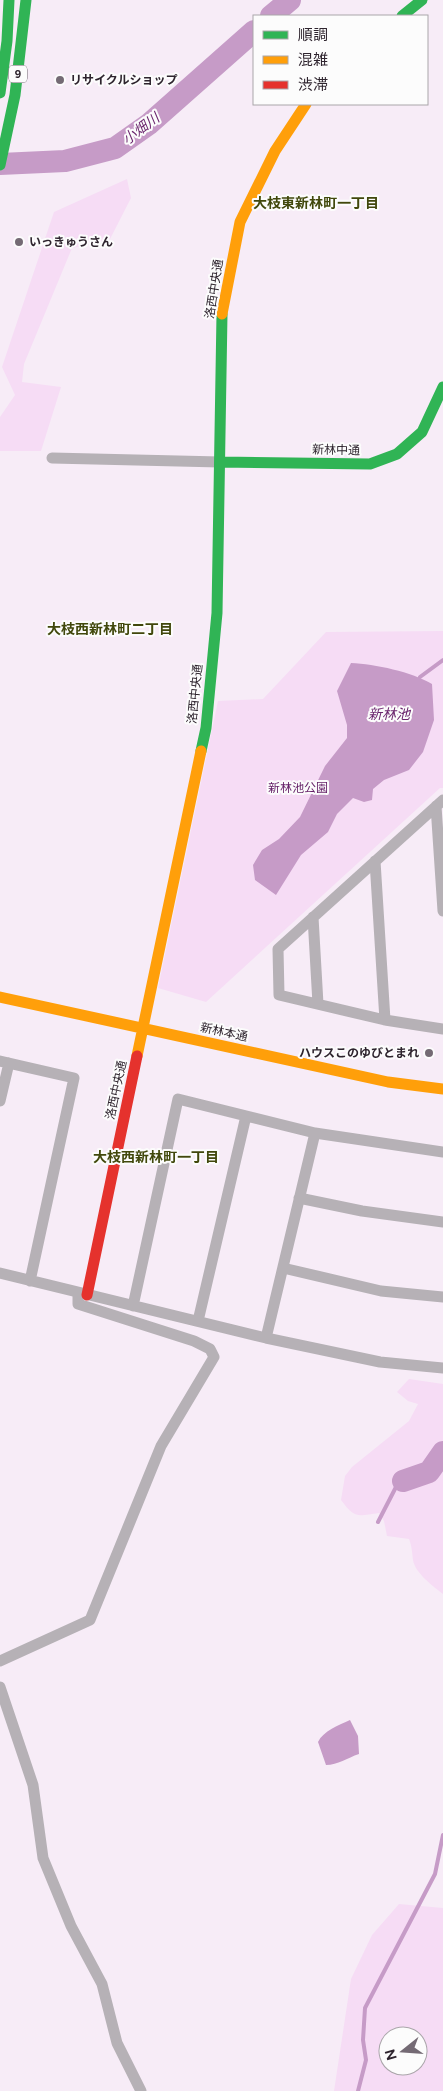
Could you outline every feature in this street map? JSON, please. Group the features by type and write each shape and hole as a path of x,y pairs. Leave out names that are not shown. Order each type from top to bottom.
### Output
{"main road":[{"name":"9","path":"0,93 7,41 9,0"},
{"name":"9","path":"0,164 22,42 26,0"},
{"path":"403,15 422,0"},
{"name":"洛西中央通","path":"83,1293 143,1028 206,728 217,613 222,316 240,222 275,151 305,105"},
{"name":"新林中通","path":"220,462 370,464 397,454 422,432 443,387"},
{"name":"新林本通","path":"0,997 388,1082 443,1089"}],"street":[{"path":"52,458 220,462"},
{"path":"439,803 278,949 279,995 385,1020 443,1029"},
{"path":"439,803 443,911"},
{"path":"375,861 385,1020"},
{"path":"313,917 318,1004"},
{"path":"0,1101 4,1062 74,1078 30,1281"},
{"path":"134,1306 178,1099 315,1133 443,1152"},
{"path":"198,1321 246,1116"},
{"path":"266,1338 315,1133"},
{"path":"299,1198 362,1211 443,1222"},
{"path":"283,1268 381,1291 443,1297"},
{"path":"0,1273 266,1338 380,1362 443,1368"},
{"path":"0,1661 90,1620 161,1446 214,1357 210,1349 194,1341 78,1304 83,1293"},
{"path":"0,1686 33,1785 43,1858 71,1926 102,1984 117,2044 141,2091"}],"green space":[{"path":"127,179 131,198 109,241 72,248 24,364 22,382 61,387 41,451 0,451 0,417 15,395 2,367 54,212"},
{"name":"新林池公園","path":"443,631 443,788 440,788 206,1002 158,988 218,701 263,699 326,632"},
{"path":"409,1379 443,1384 443,1594 417,1570 414,1565 409,1539 387,1536 384,1521 379,1513 357,1515 341,1500 345,1476 352,1467 409,1421 418,1404 408,1401 397,1392"},
{"path":"399,1904 443,1908 443,2091 334,2091 351,1979 372,1935"}],"water":[{"name":"新林池","path":"351,663 393,669 432,684 434,720 423,752 409,770 384,780 373,789 372,800 364,802 353,798 337,814 328,832 301,855 276,895 255,880 253,865 262,850 279,839 300,817 325,766 347,738 347,725 337,691"},
{"path":"350,1720 358,1736 359,1754 339,1763 326,1765 318,1742 320,1738 336,1726"}],"waterway":[{"name":"小畑川","path":"272,15 290,0"},
{"name":"小畑川","path":"0,164 65,161 115,148 149,124 253,32"},
{"path":"420,677 443,660"},
{"path":"403,1481 429,1472 443,1452"},
{"path":"378,1522 396,1487 403,1481"},
{"path":"358,2091 366,2060 363,2040 365,2008 435,1874 443,1835"}],"traffic: fast":[{"path":"0,93 7,41 9,0"},
{"path":"0,165 15,95 26,0"},
{"path":"403,15 422,0"},
{"path":"201,751 206,728 217,613 222,314"},
{"path":"220,462 370,464 397,454 422,432 443,387"}],"traffic: slow":[{"path":"222,314 240,222 275,151 305,105"},
{"path":"137,1056 201,751"},
{"path":"0,997 388,1082 443,1089"}],"traffic: jam":[{"path":"87,1295 137,1056"}],"place":[{"name":"リサイクルショップ","path":"60,80"},
{"name":"いっきゅうさん","path":"19,242"},
{"name":"ハウスこのゆびとまれ","path":"429,1053"}],"district":[{"name":"大枝東新林町一丁目","path":"316,203"},
{"name":"大枝西新林町二丁目","path":"110,629"},
{"name":"大枝西新林町一丁目","path":"156,1157"}]}
